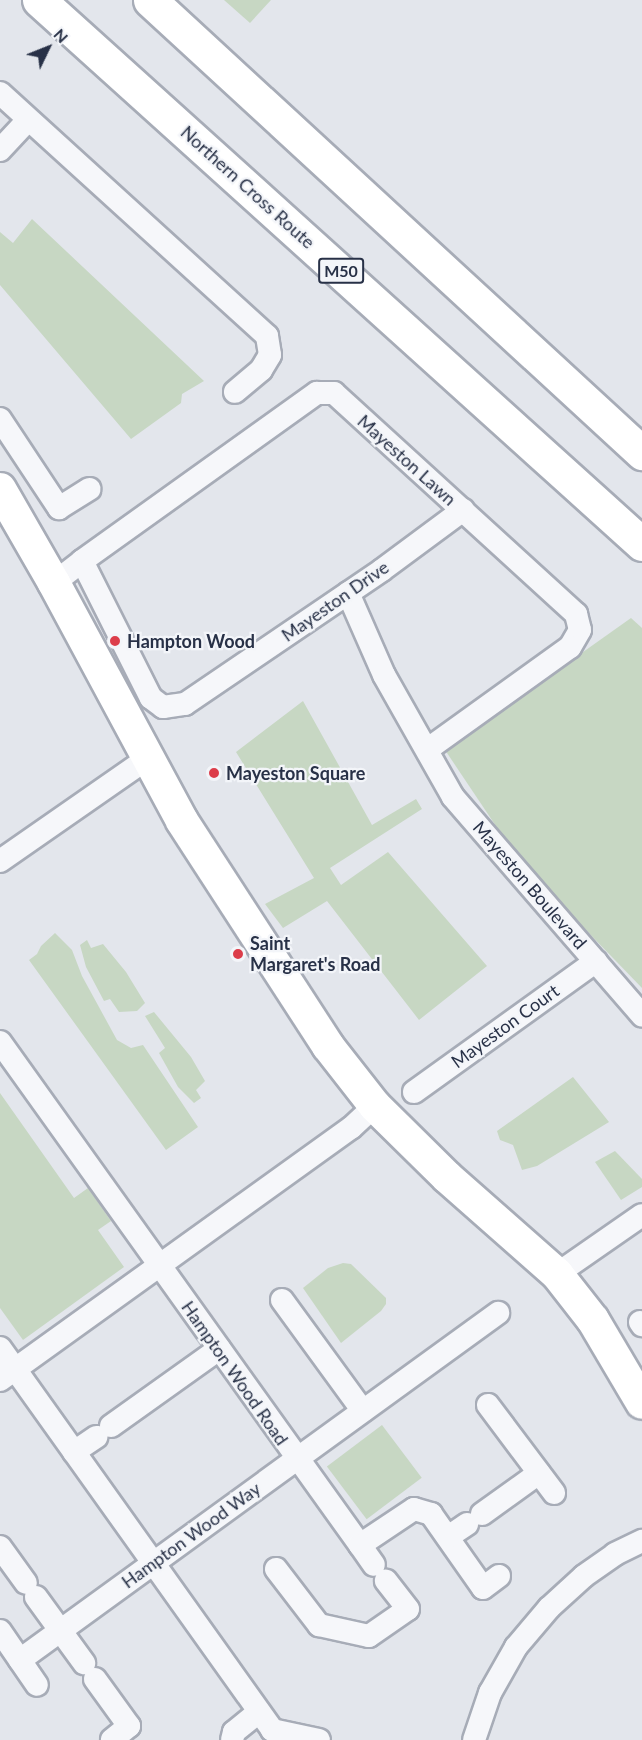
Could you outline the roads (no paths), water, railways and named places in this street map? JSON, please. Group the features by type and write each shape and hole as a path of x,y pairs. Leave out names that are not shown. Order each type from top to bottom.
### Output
{"highway":[{"name":"Northern Cross Route","path":"39,0 642,544"},
{"path":"150,0 642,453"}],"main road":[{"path":"0,489 54,583 182,821 328,1046 375,1106 447,1178 557,1274 593,1320 642,1403"}],"street":[{"path":"0,93 267,336 270,355 261,370 235,392"},
{"path":"0,150 28,120"},
{"name":"Mayeston Lawn","path":"54,583 317,393 334,393 576,614 580,630 570,647 428,749"},
{"path":"0,419 58,508 89,489"},
{"name":"Mayeston Drive","path":"82,561 151,698 163,707 185,704 348,593 463,510"},
{"name":"Mayeston Boulevard","path":"348,593 384,675 428,749 453,797 642,1015"},
{"path":"0,861 147,759"},
{"name":"Mayeston Court","path":"414,1092 596,961"},
{"name":"Hampton Wood Road","path":"0,1042 296,1459 408,1609 369,1636 319,1625 276,1569"},
{"path":"7,1374 351,1128 375,1106"},
{"path":"557,1274 642,1215"},
{"path":"282,1300 363,1411"},
{"name":"Hampton Wood Way","path":"20,1659 498,1313"},
{"path":"0,1348 7,1374 74,1452 272,1730 319,1740"},
{"path":"74,1452 219,1349"},
{"path":"488,1405 554,1493"},
{"path":"448,1537 539,1473"},
{"path":"360,1545 414,1509 431,1514 483,1588 499,1576"},
{"path":"474,1740 490,1693 516,1647 549,1608 584,1576 615,1554 642,1541"},
{"path":"0,1547 129,1726 112,1740"},
{"path":"0,1631 37,1685"},
{"path":"232,1740 234,1732 259,1713"}],"place":[{"name":"Hampton Wood","path":"115,641"},
{"name":"Mayeston Square","path":"214,773"},
{"name":"Saint Margaret's Road","path":"238,954"}]}
